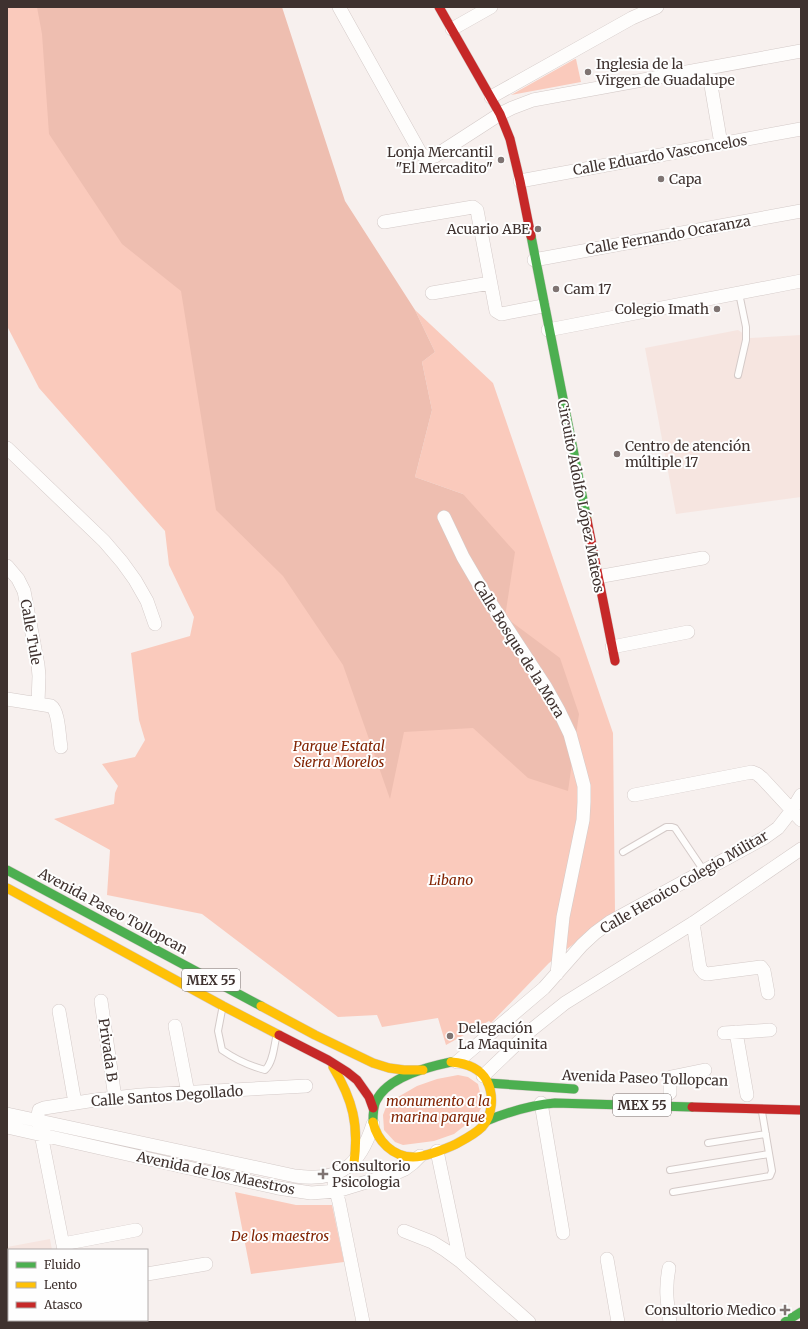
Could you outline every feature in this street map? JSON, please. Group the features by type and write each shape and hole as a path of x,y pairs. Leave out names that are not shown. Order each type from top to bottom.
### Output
{"main road":[{"name":"Circuito Adolfo López Mateos","path":"439,7 500,114 510,139 520,181 543,306 615,661"},
{"name":"Avenida Paseo Tollopcan","path":"7,870 203,976 335,1045 373,1063 389,1068 423,1070"},
{"name":"MEX 55","path":"7,888 223,1006 328,1060 357,1080 369,1097 374,1108"},
{"path":"328,1060 345,1087 353,1106 357,1137 354,1163"},
{"path":"457,1062 478,1070 486,1079 491,1106 483,1126 475,1134 464,1140 420,1156 405,1156 394,1153 388,1149 378,1138 373,1124 374,1108 381,1092 396,1081 423,1070 440,1064 457,1062"},
{"name":"Avenida Paseo Tollopcan","path":"486,1079 548,1088 586,1090"},
{"name":"Avenida Paseo Tollopcan","path":"486,1121 515,1109 541,1103 555,1102 801,1110"},
{"path":"785,1322 801,1312"}],"street":[{"path":"339,7 422,154 428,158 435,156 500,114 523,104 545,97 801,51"},
{"path":"452,29 491,7"},
{"path":"490,97 632,18 657,7"},
{"path":"708,68 721,144"},
{"name":"Calle Eduardo Vasconcelos","path":"520,181 801,130"},
{"path":"384,222 474,207 477,210 496,311 501,314 543,306"},
{"name":"Calle Fernando Ocaranza","path":"534,260 801,211"},
{"path":"548,330 801,281"},
{"path":"432,293 490,283"},
{"path":"7,448 104,541 122,562 143,594 155,624"},
{"name":"Calle Bosque de la Mora","path":"444,517 463,557 545,686 559,711 570,734 584,786 583,820 564,917 557,974"},
{"path":"597,577 703,558"},
{"name":"Calle Tule","path":"7,566 18,579 24,591 38,665 38,704"},
{"path":"612,647 688,632"},
{"path":"7,699 51,706 55,709 61,747"},
{"path":"634,795 752,772 762,778 796,815"},
{"name":"Calle Heroico Colegio Militar","path":"457,1062 544,988 582,945 595,933 610,922 764,838 796,815 801,795"},
{"path":"486,1079 530,1030 565,1003 693,923 801,848"},
{"path":"693,923 700,968 704,973 709,974 761,967 764,971 768,993"},
{"name":"Privada B","path":"101,1001 115,1098"},
{"path":"59,1011 74,1104"},
{"path":"175,1026 188,1093"},
{"path":"746,1095 730,1032 770,1030"},
{"path":"670,1093 670,1082 672,1077 705,1070"},
{"name":"Calle Santos Degollado","path":"39,1120 38,1112 41,1109 115,1098 306,1086"},
{"path":"541,1103 563,1233"},
{"name":"Avenida de los Maestros","path":"7,1114 310,1178 330,1176 340,1172 354,1163 368,1141 373,1124"},
{"path":"39,1120 63,1247 136,1230"},
{"name":"Avenida de los Maestros","path":"7,1127 296,1192 311,1193 337,1191 396,1173 409,1166 420,1156"},
{"path":"437,1151 460,1261"},
{"path":"330,1176 337,1191 363,1322"},
{"path":"404,1230 432,1242 460,1261 529,1322"},
{"path":"607,1259 618,1322"},
{"path":"148,1274 206,1264"},
{"path":"669,1268 666,1281 666,1291 670,1322"}],"lane":[{"path":"738,375 746,340 746,327 739,293"},
{"path":"623,852 666,828 672,827 675,828 704,871"},
{"path":"223,1006 218,1031 222,1050 243,1062 265,1070 268,1067 277,1034"},
{"path":"673,1192 769,1177 772,1173 762,1109"},
{"path":"708,1143 766,1134"},
{"path":"670,1170 769,1154"}],"shaded area":[{"path":"37,7 282,7 345,201 415,310 435,352 422,362 432,410 415,477 463,494 515,552 505,617 560,658 579,714 568,791 528,778 473,728 404,732 390,799 343,665 283,576 216,510 181,291 122,244 49,134 42,34"},
{"path":"738,330 750,338 801,335 801,497 676,514 645,348"},
{"path":"50,1239 52,1249 8,1249 8,1321 66,1322 7,1322 7,1247"}],"green space":[{"name":"Parque Estatal Sierra Morelos","path":"7,7 264,7 378,440 505,617 463,494 415,477 432,410 422,362 435,352 415,310 493,383 613,733 615,912 549,963 491,1023 489,1021 446,1045 438,1018 382,1027 377,1015 338,1017 202,914 107,895 110,850 54,819 114,804 115,793 118,786 102,764 135,757 145,740 139,720 131,653 190,636 194,617 169,565 165,531 39,388 7,326"},
{"path":"575,59 581,82 511,95"},
{"name":"monumento a la marina parque","path":"458,1075 468,1077 478,1084 483,1105 476,1117 454,1134 434,1141 403,1145 395,1142 384,1130 383,1115 386,1107 391,1101 417,1086 437,1079"},
{"name":"De los maestros","path":"235,1192 296,1205 332,1205 344,1262 251,1274"}],"traffic: fast":[{"path":"531,236 587,520"},
{"path":"7,870 261,1006"},
{"path":"373,1122 376,1101 389,1085 409,1074 451,1062"},
{"path":"488,1083 574,1089"},
{"path":"486,1121 520,1109 555,1103 692,1107"},
{"path":"785,1322 801,1312"}],"traffic: slow":[{"path":"7,888 279,1035"},
{"path":"261,1006 315,1035 373,1063 389,1068 423,1070"},
{"path":"373,1122 378,1135 387,1147 399,1154 413,1157 434,1153 454,1145 476,1132 482,1127 488,1117 491,1105 491,1092 484,1076 472,1067 451,1062"},
{"path":"333,1067 340,1079 353,1113 356,1137 354,1163"}],"traffic: jam":[{"path":"439,7 500,114 510,139 531,236"},
{"path":"587,520 615,661"},
{"path":"279,1035 328,1060 347,1072 357,1080 369,1097 373,1108"},
{"path":"692,1107 801,1110"}],"place":[{"name":"Inglesia de la Virgen de Guadalupe","path":"588,72"},
{"name":"Lonja Mercantil \"El Mercadito\"","path":"501,160"},
{"name":"Capa","path":"661,179"},
{"name":"Acuario ABE","path":"538,229"},
{"name":"Cam 17","path":"556,289"},
{"name":"Colegio Imath","path":"717,309"},
{"name":"Centro de atención múltiple 17","path":"617,454"},
{"name":"Delegación La Maquinita","path":"450,1036"},
{"name":"Consultorio Psicologia","path":"323,1174"},
{"name":"Consultorio Medico","path":"785,1310"}],"park label":[{"name":"Libano","path":"451,880"}]}
